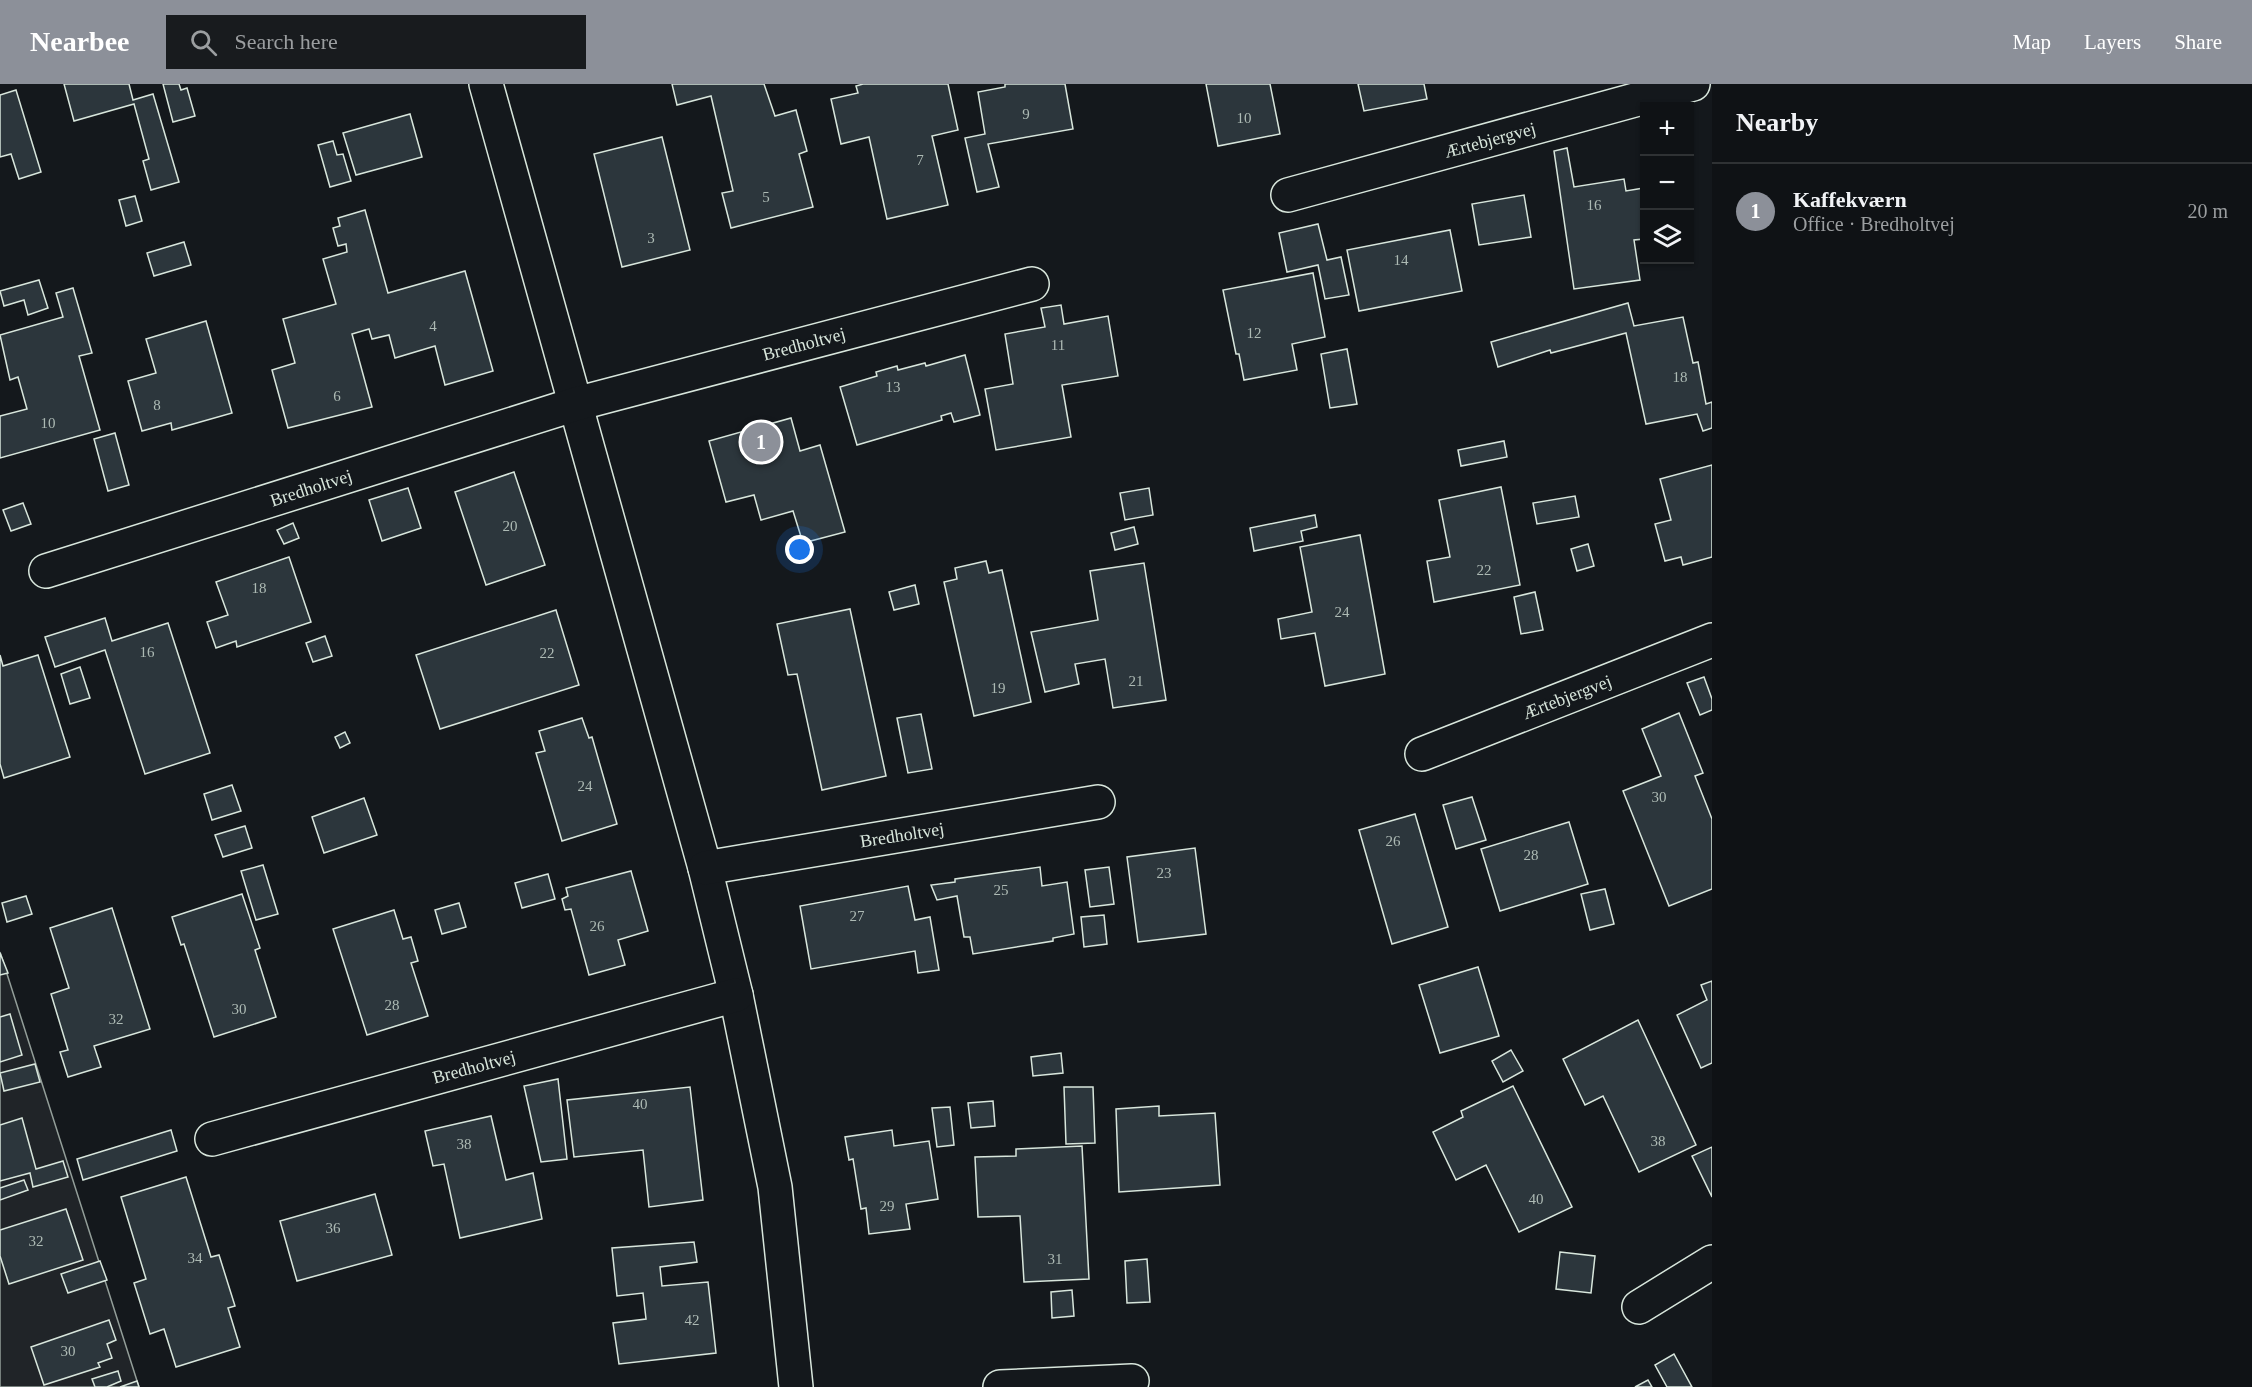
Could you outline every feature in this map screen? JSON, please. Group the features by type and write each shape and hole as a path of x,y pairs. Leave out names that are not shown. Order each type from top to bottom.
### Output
{"street":[{"path":"486,84 705,868 736,995 775,1186 796,1387"},
{"name":"Ærtebjergvej","path":"1288,195 1693,84"},
{"name":"Bredholtvej","path":"46,572 576,404 1032,284"},
{"name":"Ærtebjergvej","path":"1422,754 1712,640"},
{"name":"Bredholtvej","path":"705,868 1098,802"},
{"name":"Bredholtvej","path":"212,1138 736,995"},
{"path":"1639,1307 1712,1262"},
{"path":"1000,1387 1132,1382"}],"shaded area":[{"path":"0,952 139,1387 0,1387"}],"building":[{"path":"64,84 129,84 133,100 153,94 179,182 151,190 143,161 149,159 134,104 74,121"},
{"path":"163,84 179,84 181,90 187,88 195,116 173,122"},
{"path":"672,84 764,84 775,116 796,110 807,151 799,154 813,207 731,228 722,193 733,191 711,96 677,105"},
{"path":"863,84 948,84 958,130 932,136 948,205 887,219 869,137 841,144 831,99 858,93 856,86"},
{"path":"1005,84 1065,84 1073,129 988,144 999,187 977,192 965,138 985,134 978,92 1005,87"},
{"path":"1206,84 1270,84 1280,134 1218,146"},
{"path":"1358,84 1424,84 1427,99 1364,111"},
{"path":"16,90 41,172 19,179 11,154 0,157 0,95"},
{"path":"410,114 422,157 356,175 343,133"},
{"path":"662,137 690,250 622,267 594,154"},
{"path":"333,141 337,155 343,154 351,181 330,187 318,145"},
{"path":"1567,148 1574,187 1624,179 1626,191 1640,189 1640,239 1634,240 1640,280 1574,289 1554,151"},
{"path":"1524,195 1531,237 1479,245 1472,204"},
{"path":"135,196 142,221 126,226 119,200"},
{"path":"365,210 388,293 465,271 493,371 445,385 435,346 395,358 389,335 372,339 369,329 352,334 372,407 288,428 272,370 295,363 283,319 336,304 323,259 347,252 346,244 338,246 333,228 340,226 338,218"},
{"path":"1318,224 1327,260 1341,257 1349,295 1325,299 1318,265 1287,272 1279,233"},
{"path":"1450,230 1462,291 1359,311 1347,250"},
{"path":"184,242 191,265 154,276 147,253"},
{"path":"1313,273 1325,337 1292,344 1297,370 1244,380 1239,354 1236,354 1223,290"},
{"path":"39,280 48,308 28,315 24,300 4,306 0,291"},
{"path":"73,288 92,353 79,356 100,430 0,458 0,416 27,409 18,377 10,380 0,335 63,317 56,293"},
{"path":"1628,303 1634,326 1683,317 1693,363 1698,362 1706,404 1712,402 1712,428 1703,431 1697,414 1646,424 1626,333 1551,353 1550,350 1498,367 1491,342"},
{"path":"1061,305 1064,324 1108,316 1118,376 1062,385 1071,437 996,450 985,389 1013,384 1005,334 1045,327 1041,308"},
{"path":"206,321 232,413 172,430 171,423 142,431 128,381 156,373 146,339"},
{"path":"1347,349 1357,404 1330,408 1321,354"},
{"path":"965,355 980,415 954,422 951,413 941,416 942,420 857,445 840,387 877,376 876,372 897,366 898,370 925,363 926,366"},
{"path":"791,418 800,451 820,445 845,532 803,543 793,511 761,520 754,495 726,502 709,441"},
{"path":"115,433 129,485 108,491 94,439"},
{"path":"1504,441 1507,457 1461,466 1458,450"},
{"path":"1712,465 1712,557 1683,565 1681,557 1665,561 1655,524 1671,520 1660,479"},
{"path":"514,472 545,565 486,585 455,492"},
{"path":"1501,487 1520,585 1434,602 1427,561 1450,557 1439,500"},
{"path":"408,488 421,528 382,541 369,500"},
{"path":"1149,488 1153,515 1125,520 1120,493"},
{"path":"1575,496 1579,517 1537,524 1533,503"},
{"path":"23,503 31,524 11,531 3,510"},
{"path":"1315,515 1317,527 1301,531 1303,541 1254,551 1250,528"},
{"path":"293,523 299,538 284,544 277,530"},
{"path":"1134,527 1138,544 1115,550 1111,533"},
{"path":"1360,535 1385,674 1325,686 1315,633 1281,639 1278,619 1312,612 1300,547"},
{"path":"1588,544 1594,566 1577,571 1571,549"},
{"path":"289,557 311,622 237,647 236,641 216,648 207,622 228,615 216,582"},
{"path":"986,561 989,573 1002,570 1031,702 974,716 944,582 957,579 955,568"},
{"path":"1144,563 1166,700 1113,708 1105,659 1075,664 1079,684 1045,692 1031,632 1098,620 1090,571"},
{"path":"915,585 919,604 894,610 889,592"},
{"path":"1535,592 1543,630 1521,634 1514,597"},
{"path":"850,609 886,776 822,790 797,674 788,675 777,624"},
{"path":"556,610 579,685 440,729 416,655"},
{"path":"105,618 112,641 168,623 210,753 145,774 105,650 55,667 45,637"},
{"path":"325,636 332,656 313,662 306,643"},
{"path":"0,655 3,666 38,655 70,757 4,778 0,764"},
{"path":"80,667 90,698 70,704 61,674"},
{"path":"1704,677 1712,699 1712,710 1700,715 1687,683"},
{"path":"1679,713 1703,773 1695,776 1712,819 1712,889 1669,906 1623,791 1661,776 1642,729"},
{"path":"921,714 932,769 908,773 897,718"},
{"path":"582,718 589,738 592,737 617,824 562,841 536,753 545,751 539,731"},
{"path":"345,732 350,743 340,748 335,737"},
{"path":"232,785 241,811 212,820 204,794"},
{"path":"1472,797 1486,840 1456,849 1443,805"},
{"path":"364,798 377,835 324,853 312,817"},
{"path":"1415,814 1448,927 1392,944 1359,830"},
{"path":"1569,822 1588,884 1500,911 1481,849"},
{"path":"245,826 252,848 223,857 215,835"},
{"path":"1195,848 1206,934 1138,942 1127,857"},
{"path":"263,865 278,914 256,920 241,871"},
{"path":"1040,867 1042,886 1067,882 1074,934 1053,938 1053,941 973,954 970,937 964,937 957,896 937,900 931,885 955,882 955,879"},
{"path":"1109,867 1114,904 1090,907 1085,870"},
{"path":"631,871 648,931 618,940 625,965 589,975 571,909 565,910 562,899 568,896 566,888"},
{"path":"548,874 555,899 522,908 515,883"},
{"path":"908,886 915,920 930,917 939,970 918,973 915,951 811,969 800,906"},
{"path":"1605,889 1614,924 1590,930 1581,894"},
{"path":"242,894 260,948 255,950 276,1017 214,1037 184,944 181,945 172,917"},
{"path":"26,896 32,914 7,922 2,903"},
{"path":"459,903 466,927 442,934 435,910"},
{"path":"112,908 150,1029 94,1046 101,1067 68,1077 60,1052 68,1050 51,994 69,988 50,928"},
{"path":"394,910 403,939 411,937 418,961 411,963 428,1016 367,1035 333,929"},
{"path":"1104,915 1107,944 1084,947 1081,917"},
{"path":"0,953 8,973 0,975"},
{"path":"1478,967 1499,1036 1440,1053 1419,985"},
{"path":"1712,981 1712,1063 1701,1068 1677,1015 1707,1000 1701,985"},
{"path":"10,1014 22,1055 0,1062 0,1017"},
{"path":"1638,1020 1696,1145 1639,1172 1603,1096 1585,1105 1563,1059"},
{"path":"1511,1050 1523,1071 1503,1082 1492,1061"},
{"path":"1061,1053 1063,1073 1033,1076 1031,1057"},
{"path":"35,1064 40,1082 4,1091 0,1073"},
{"path":"558,1079 567,1159 541,1162 524,1086"},
{"path":"1513,1086 1572,1207 1519,1232 1486,1165 1456,1180 1433,1132 1463,1117 1461,1111"},
{"path":"690,1087 703,1200 649,1207 643,1150 574,1157 567,1100"},
{"path":"1064,1087 1093,1087 1095,1143 1066,1144"},
{"path":"993,1101 995,1126 971,1128 968,1103"},
{"path":"1159,1106 1159,1116 1215,1113 1220,1185 1119,1192 1116,1109"},
{"path":"950,1107 954,1145 937,1147 932,1108"},
{"path":"491,1116 506,1180 533,1173 542,1219 460,1238 444,1164 433,1166 425,1131"},
{"path":"22,1118 36,1169 63,1161 68,1177 33,1187 30,1173 0,1181 0,1125"},
{"path":"171,1130 177,1151 83,1180 77,1159"},
{"path":"892,1130 894,1146 929,1141 938,1199 906,1204 910,1229 869,1234 866,1208 861,1209 853,1159 849,1160 845,1137"},
{"path":"1082,1146 1089,1279 1024,1282 1020,1216 978,1217 975,1157 1016,1156 1016,1149"},
{"path":"1712,1147 1712,1197 1692,1156"},
{"path":"186,1177 211,1257 219,1255 235,1306 228,1308 240,1347 176,1367 164,1329 150,1334 134,1283 146,1279 121,1197"},
{"path":"24,1180 28,1190 0,1200 0,1188"},
{"path":"375,1194 392,1255 297,1281 280,1221"},
{"path":"66,1209 83,1260 9,1284 0,1256 0,1230"},
{"path":"694,1242 697,1262 660,1267 662,1286 708,1282 716,1353 619,1364 613,1323 646,1319 643,1293 617,1296 612,1248"},
{"path":"1560,1252 1595,1256 1591,1293 1556,1289"},
{"path":"1147,1259 1150,1302 1127,1303 1125,1261"},
{"path":"100,1261 107,1280 68,1293 61,1274"},
{"path":"1072,1290 1074,1316 1052,1318 1051,1292"},
{"path":"109,1320 116,1340 107,1344 112,1358 98,1363 100,1367 44,1385 31,1347"},
{"path":"1674,1354 1692,1387 1667,1387 1655,1365"},
{"path":"118,1371 121,1381 107,1387 95,1387 92,1379"},
{"path":"1648,1380 1652,1387 1635,1387"},
{"path":"137,1381 139,1387 120,1387"}],"place":[{"name":"Kaffekværn","path":"761,442"}]}
